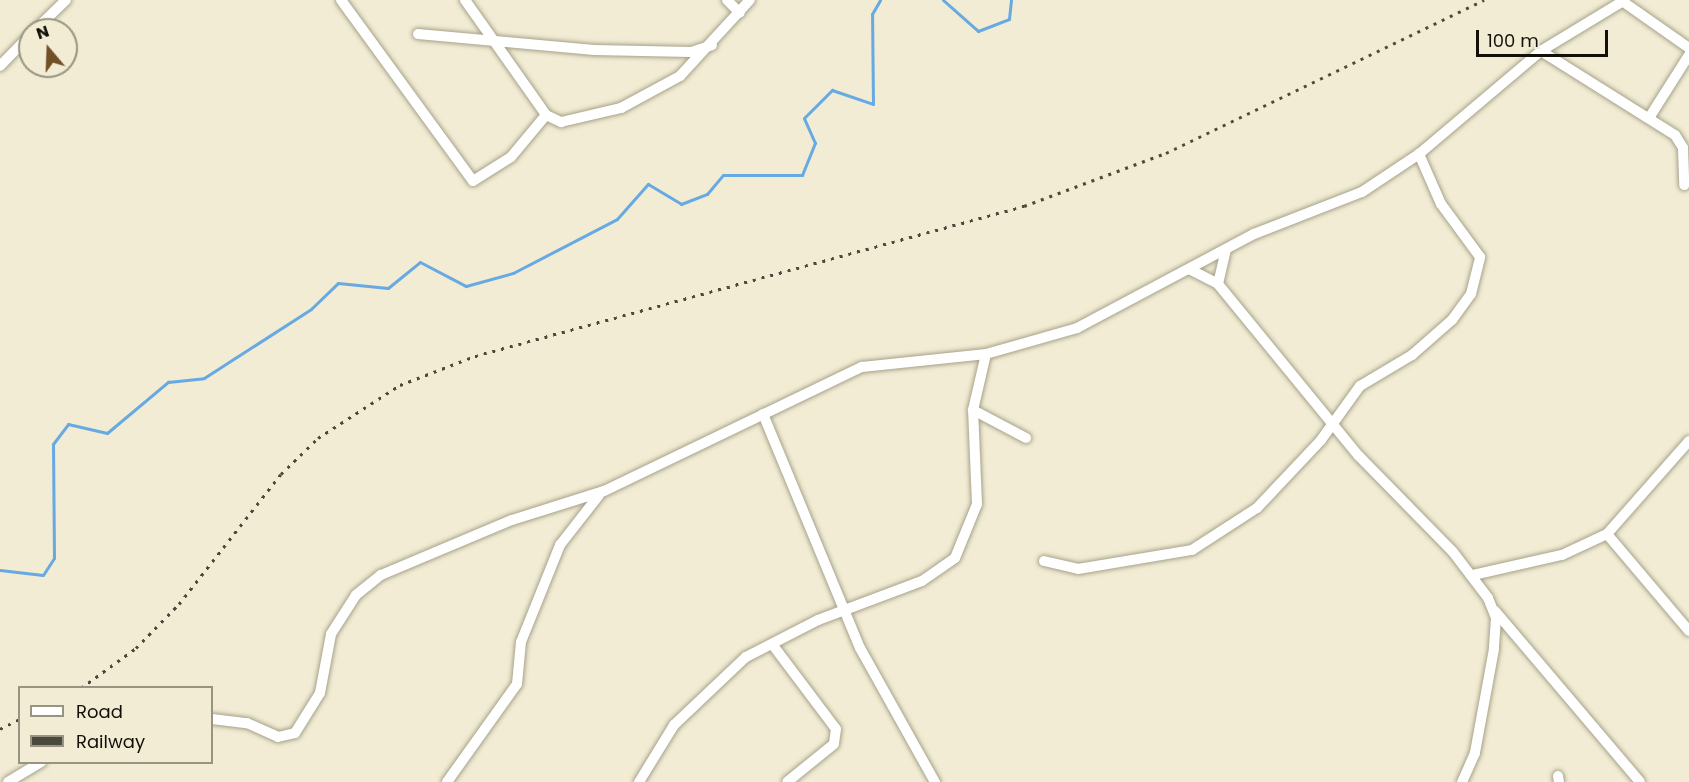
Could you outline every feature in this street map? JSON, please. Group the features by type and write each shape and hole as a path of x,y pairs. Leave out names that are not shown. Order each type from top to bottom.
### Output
{"street":[{"path":"47,18 66,0"},
{"path":"341,0 473,181 511,157 546,114"},
{"path":"465,0 499,44 546,114 573,122 621,108 680,76 714,44 750,0"},
{"path":"727,0 740,13"},
{"path":"213,719 290,737 320,693 331,634 373,579 512,520 604,490 862,367 986,354 1077,328 1267,228 1362,192 1419,154 1542,51 1624,1 1689,48"},
{"path":"418,34 499,44 691,52 714,44"},
{"path":"0,66 18,47"},
{"path":"1542,51 1649,117 1686,144 1684,186"},
{"path":"1649,117 1689,55"},
{"path":"1044,561 1078,569 1186,552 1257,508 1333,424 1367,380 1412,355 1452,320 1479,272 1479,254 1441,204 1419,154"},
{"path":"1218,284 1227,250"},
{"path":"1191,270 1218,284 1333,424 1473,575 1494,609 1640,782"},
{"path":"639,782 656,747 700,695 746,657 845,611 922,582 955,558 977,504 973,410 986,354"},
{"path":"973,410 1026,438"},
{"path":"763,414 845,611 935,782"},
{"path":"1473,575 1562,555 1607,534 1685,454 1689,441"},
{"path":"447,782 517,684 521,642 560,545 604,490"},
{"path":"1607,534 1689,631"},
{"path":"1462,782 1475,753 1488,691 1494,609"},
{"path":"772,644 836,729 834,744 787,782"},
{"path":"8,782 38,764"}],"waterway":[{"path":"0,570 43,575 54,558 53,444 68,424 107,433 168,382 204,378 311,309 338,283 388,288 420,262 466,286 513,273 617,219 648,184 681,204 707,194 723,175 802,175 815,143 804,118 832,90 873,104 872,14 880,0"},
{"path":"943,0 978,31 1009,19 1011,0"}],"railway":[{"path":"84,686 136,648 179,604 281,474 318,438 400,385 475,356 1024,206 1166,153 1484,0"},
{"path":"0,729 18,720"}]}
